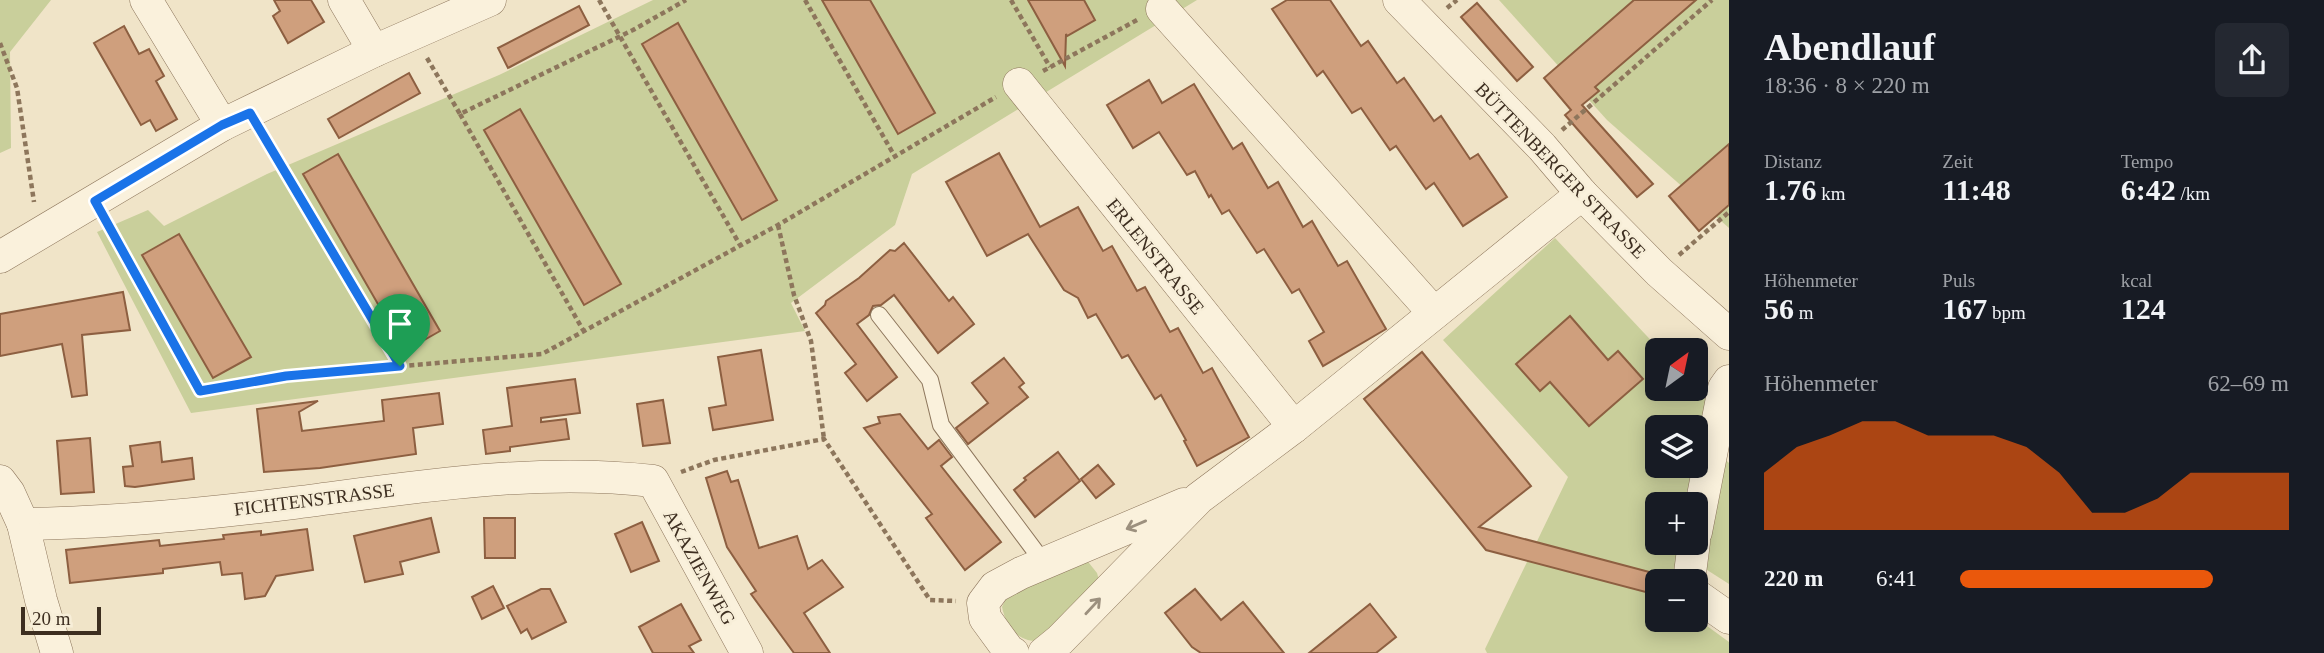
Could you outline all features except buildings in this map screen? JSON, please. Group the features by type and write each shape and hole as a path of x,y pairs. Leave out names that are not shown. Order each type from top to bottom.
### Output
{"street":[{"path":"146,0 236,119"},
{"path":"344,0 373,51"},
{"path":"0,257 236,119 373,51 490,0"},
{"name":"BÜTTENBERGER STRASSE","path":"1399,0 1659,272 1729,334"},
{"path":"1162,9 1434,313"},
{"name":"ERLENSTRASSE","path":"1018,84 1294,427"},
{"path":"1044,653 1068,632 1199,498 1294,427 1582,194"},
{"path":"1704,492 1724,388 1729,381"},
{"name":"FICHTENSTRASSE","path":"23,524 82,523 168,516 438,484 544,479 625,478 653,481"},
{"path":"0,481 9,493 23,524 40,600 57,653"},
{"name":"AKAZIENWEG","path":"653,481 747,653"},
{"path":"1013,653 985,618 983,603 995,587 1044,562 1199,498"},
{"path":"1708,603 1729,618"}],"lane":[{"path":"879,315 930,380 941,425 1044,562"}],"path":[{"path":"599,0 741,245"},
{"path":"460,114 620,36 686,0"},
{"path":"805,0 894,155"},
{"path":"1011,0 1050,67"},
{"path":"1542,147 1712,0"},
{"path":"95,201 200,391 286,376 542,354 778,225 1018,84 1124,26 1162,9"},
{"path":"406,38 422,51 583,330"},
{"path":"0,43 17,88 39,233"},
{"path":"236,119 400,366"},
{"path":"1696,240 1729,212"},
{"path":"778,225 794,295 811,341 824,439 929,600 983,603"},
{"path":"653,481 714,460 824,439"}],"green space":[{"path":"0,0 51,0 10,52 11,148 0,153"},
{"path":"653,0 1197,0 912,174 895,225 791,303 805,331 191,413 97,232 148,210 164,226 267,174 499,75"},
{"path":"1499,0 1729,0 1729,228 1607,120"},
{"path":"1555,238 1649,338 1645,338 1645,401 1709,403 1707,415 1645,415 1645,478 1694,478 1691,492 1645,492 1645,555 1680,555 1677,569 1645,569 1645,632 1708,632 1708,627 1729,642 1729,653 1487,653 1485,649 1568,477 1443,340"},
{"path":"1713,449 1729,463 1729,584 1693,561 1694,555 1708,555 1708,492 1705,492"},
{"path":"1085,558 1099,580 1040,641 1026,639 1010,627 1002,607 1009,592"}],"route":[{"path":"250,113 400,366 286,376 200,391 95,201 222,125 250,113"}]}
